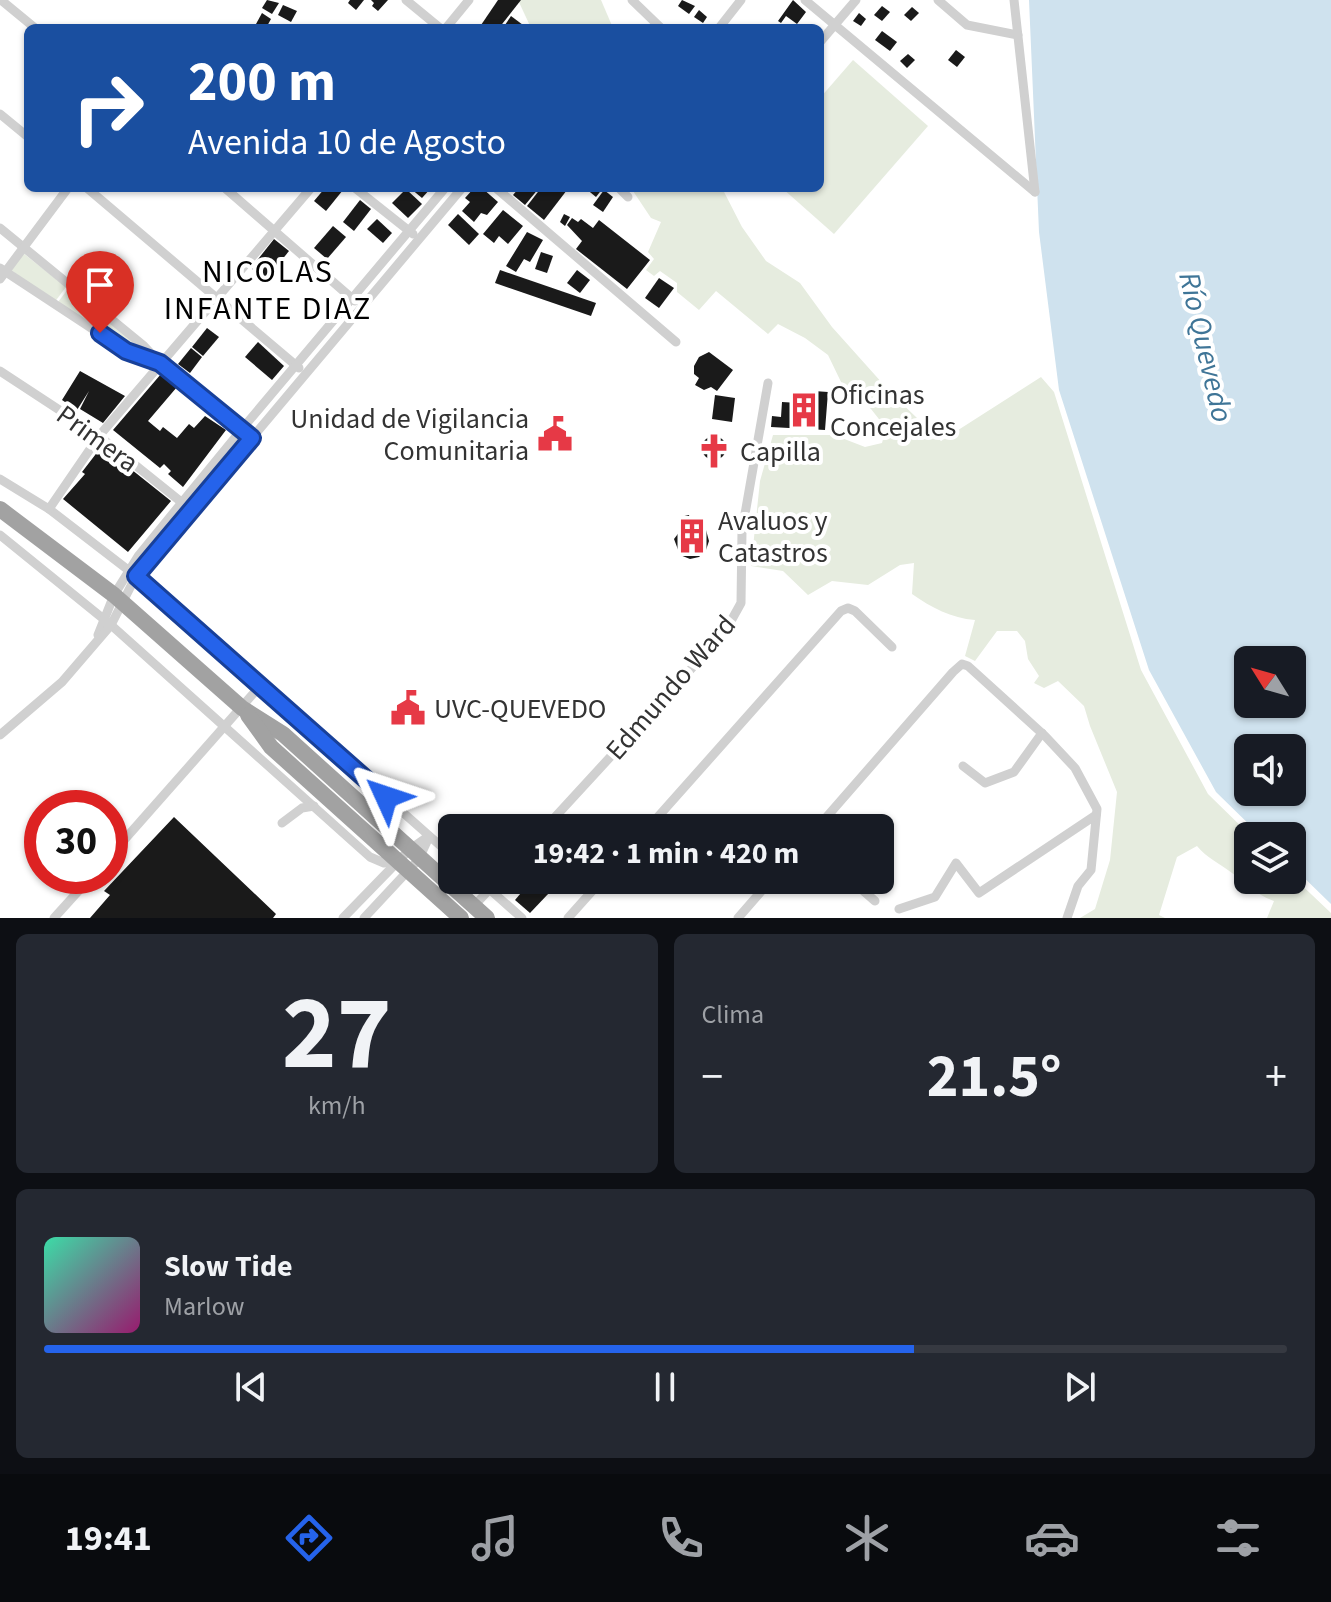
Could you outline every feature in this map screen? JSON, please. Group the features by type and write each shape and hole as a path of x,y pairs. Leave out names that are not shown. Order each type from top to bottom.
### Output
{"highway":[{"path":"0,509 119,599 242,708 283,734 409,860 461,918"},
{"path":"409,860 487,918"}],"street":[{"path":"1,0 30,24"},
{"path":"406,0 435,24"},
{"path":"449,24 469,0"},
{"path":"632,0 657,24"},
{"path":"722,24 741,0"},
{"path":"805,0 1035,192 1014,0"},
{"path":"824,37 856,0"},
{"path":"938,0 967,25 1018,35"},
{"path":"0,114 24,134"},
{"path":"65,192 2,273 126,351 160,363"},
{"path":"92,192 301,370"},
{"path":"230,192 363,307"},
{"path":"49,509 99,436 308,192"},
{"path":"360,192 419,238"},
{"path":"132,573 192,510 252,438 352,299 442,192"},
{"path":"0,735 62,682 95,642 132,573 182,502 242,429 363,307 459,192"},
{"path":"501,192 676,342"},
{"path":"623,192 628,197"},
{"path":"0,228 252,438"},
{"name":"Primera","path":"0,371 99,436 192,510"},
{"name":"Edmundo Ward","path":"558,814 703,656 741,603 742,531 768,383"},
{"path":"0,479 49,509 132,573 438,844"},
{"path":"0,535 107,622 370,857 384,863 409,860"},
{"path":"660,814 841,611 848,608 855,611 892,647"},
{"path":"829,814 962,664 968,666 1042,733 1075,768 1097,809 1091,870 1078,886 1069,914"},
{"path":"128,836 260,686"},
{"path":"963,766 985,783 1014,772 1042,733"},
{"path":"295,789 294,804 282,823 302,808 314,806"},
{"path":"899,909 935,897 956,863 979,893 1096,815"},
{"path":"364,918 429,836"},
{"path":"343,918 409,860"},
{"path":"54,918 76,894"},
{"path":"474,906 485,894"},
{"path":"495,894 522,918"},
{"path":"568,918 589,894"},
{"path":"738,918 759,894"},
{"path":"867,894 875,901"}],"shaded area":[{"path":"518,0 601,0 611,24 529,24"},
{"path":"853,60 928,126 834,234 787,192 824,192 824,93"},
{"path":"634,192 724,192 742,227 766,261 800,283 832,327 892,394 941,441 1041,377 1054,392 1141,670 1208,794 1237,822 1234,822 1234,875 1197,846 1177,857 1159,915 1165,918 1080,918 1095,909 1110,860 1117,792 1084,706 1058,681 1044,688 1034,683 1039,676 1028,659 1025,641 1017,631 997,631 975,661 965,656 975,620 942,612 912,594 914,563 900,565 868,585 832,581 808,595 783,571 751,566 760,481 773,435 834,435 865,447 882,443 886,428 871,409 842,384 828,355 805,338 778,324 768,334 716,291 699,310 677,292 677,283 660,271 654,276 646,270 654,259 648,252 661,222 651,218"},
{"path":"23,253 66,287 54,303 10,269"},
{"path":"68,289 149,356 123,349 58,302"},
{"path":"1306,889 1331,913 1331,918 1267,918 1274,901 1261,894 1306,894"}],"water":[{"name":"Río Quevedo","path":"1029,0 1331,0 1331,904 1306,880 1306,822 1247,822 1216,792 1149,670 1059,390 1039,232"}],"building":[{"path":"267,0 279,3 272,14 262,8"},
{"path":"350,0 364,0 356,10 348,3"},
{"path":"371,0 388,0 378,11"},
{"path":"498,0 521,0 502,24 482,24"},
{"path":"682,0 695,6 689,14 678,6"},
{"path":"793,0 806,12 797,24 786,16 781,23 778,21"},
{"path":"283,5 297,11 291,22 278,15"},
{"path":"882,6 890,12 882,21 874,15"},
{"path":"912,7 919,13 911,21 904,15"},
{"path":"699,10 707,17 703,23 694,17"},
{"path":"262,13 271,19 268,24 256,24"},
{"path":"859,13 866,19 861,26 853,21"},
{"path":"511,16 522,24 506,24"},
{"path":"882,31 897,42 890,51 875,40"},
{"path":"956,50 965,57 957,67 948,60"},
{"path":"908,54 915,60 907,68 900,61"},
{"path":"322,192 341,192 326,211 314,201"},
{"path":"403,192 409,192 422,204 408,218 392,203"},
{"path":"470,192 487,192 498,202 487,215 481,213 474,222 462,211 470,202 465,198"},
{"path":"516,192 536,192 525,205 513,195"},
{"path":"538,192 565,192 544,220 527,206"},
{"path":"603,192 613,197 603,212 593,205"},
{"path":"360,200 371,209 354,231 343,222"},
{"path":"503,210 523,226 508,244 499,236 494,243 483,234"},
{"path":"458,214 479,234 469,245 448,225"},
{"path":"564,214 570,217 565,226 560,222"},
{"path":"572,218 578,222 581,219 593,228 599,220 650,260 627,289 576,249 582,241 567,225"},
{"path":"377,219 392,233 383,243 367,229"},
{"path":"333,226 346,237 327,259 314,248"},
{"path":"527,232 543,240 530,262 524,259 516,272 506,266"},
{"path":"274,239 289,251 265,281 251,268"},
{"path":"541,252 553,256 547,273 535,269"},
{"path":"500,270 596,303 591,316 495,283"},
{"path":"577,270 590,280 580,293 567,283"},
{"path":"659,278 674,288 659,308 645,298"},
{"path":"207,328 219,337 203,356 192,347"},
{"path":"258,342 284,366 272,380 245,357"},
{"path":"191,348 202,357 190,373 178,364"},
{"path":"709,352 733,370 717,391 711,387 704,390 695,385 699,378 694,374 694,366 699,357"},
{"path":"80,371 125,396 103,423 80,409 89,391 77,410 62,400"},
{"path":"161,374 177,387 148,421 160,431 163,427 177,438 189,424 194,428 205,416 226,430 183,487 168,474 171,471 164,464 160,468 113,430"},
{"name":"Oficinas Concejales","path":"800,390 828,392 825,430 771,427 772,416 781,417 782,402 799,403"},
{"path":"715,395 735,398 732,422 712,419"},
{"name":"Capilla","path":"714,436 722,440 726,448 722,456 714,460 706,456 702,448 706,440"},
{"path":"102,446 171,501 128,552 63,499 85,474 82,472"},
{"name":"Avaluos y Catastros","path":"689,515 691,524 700,525 706,530 709,541 699,557 690,559 680,555 674,539 683,527 680,517"},
{"path":"174,817 276,914 273,918 90,918 108,894 128,894 128,866"},
{"path":"520,894 548,894 530,913 515,900"}],"place":[{"name":"Oficinas Concejales","path":"804,410"},
{"name":"Unidad de Vigilancia Comunitaria","path":"555,434"},
{"name":"Capilla","path":"714,451"},
{"name":"Avaluos y Catastros","path":"692,536"},
{"name":"UVC-QUEVEDO","path":"408,708"}],"district":[{"name":"NICOLAS INFANTE DIAZ","path":"268,290"}],"route":[{"path":"100,333 126,351 160,363 252,438 136,576 386,797"}]}
